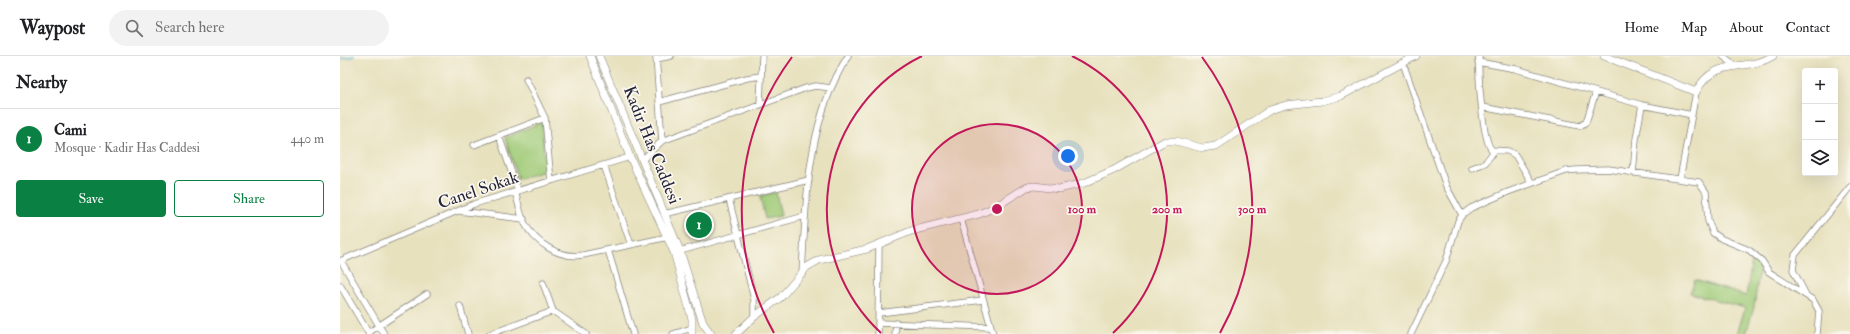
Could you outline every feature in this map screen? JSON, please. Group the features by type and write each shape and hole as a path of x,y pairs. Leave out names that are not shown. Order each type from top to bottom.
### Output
{"street":[{"name":"Kadir Has Caddesi","path":"590,56 630,157 674,252 686,295 692,331"},
{"name":"Kadir Has Caddesi","path":"599,56 680,251 703,323 711,334"},
{"path":"662,141 656,58 671,56"},
{"path":"760,105 762,56"},
{"path":"802,274 808,180 821,118 831,88 848,56"},
{"path":"736,334 754,317 781,296 811,264 824,258 856,252 911,231 987,211 1027,186 1059,189 1089,182 1114,170 1165,141 1176,140 1202,148 1216,146 1270,110 1286,105 1322,101 1341,96 1416,56"},
{"path":"1604,56 1696,92"},
{"path":"1723,56 1732,63"},
{"path":"1680,179 1696,92 1704,79 1712,72 1732,63 1759,62 1772,56"},
{"path":"1532,183 1515,155 1508,151 1494,151 1488,144 1482,107 1479,59 1642,105 1692,114"},
{"path":"1403,63 1446,186 1462,215"},
{"path":"659,102 747,78 761,76"},
{"path":"526,79 545,118 551,181"},
{"path":"642,160 662,141 810,87 831,88"},
{"path":"1482,107 1580,126 1586,122 1596,92"},
{"path":"1633,173 1636,139 1642,105"},
{"path":"474,145 545,118"},
{"path":"499,136 517,191 524,219 529,229 541,242 560,255 578,256 668,237"},
{"path":"1472,168 1485,163 1494,151"},
{"name":"Canel Sokak","path":"340,261 458,211 517,191 630,157"},
{"path":"604,165 631,245"},
{"path":"1411,334 1446,261 1456,225 1462,215 1471,208 1566,171 1608,169 1700,182 1706,196 1709,225 1716,235 1749,250 1762,261 1770,272 1813,300 1819,308 1820,314 1817,334"},
{"path":"664,214 808,180"},
{"path":"1807,296 1794,273 1792,263 1795,255 1850,186"},
{"path":"729,199 754,299 754,317"},
{"path":"458,211 524,219"},
{"path":"680,251 805,216"},
{"path":"961,219 993,334"},
{"path":"878,334 879,244"},
{"path":"608,250 633,334"},
{"path":"340,261 384,334"},
{"path":"543,283 553,312 586,334"},
{"path":"340,285 368,333 427,294"},
{"path":"879,313 983,300"},
{"path":"460,306 468,334"},
{"path":"490,334 553,312"},
{"path":"879,323 991,327"},
{"path":"895,334 896,324"},
{"path":"673,334 692,331"}],"green space":[{"path":"542,122 545,171 518,179 505,138"},
{"path":"776,192 781,216 765,219 760,196"},
{"path":"1752,260 1760,266 1754,307 1746,334 1737,334 1745,308 1690,293 1695,280 1746,296"}],"waterway":[{"path":"340,59 354,56"}],"place":[{"name":"Cami","path":"699,225"}]}
